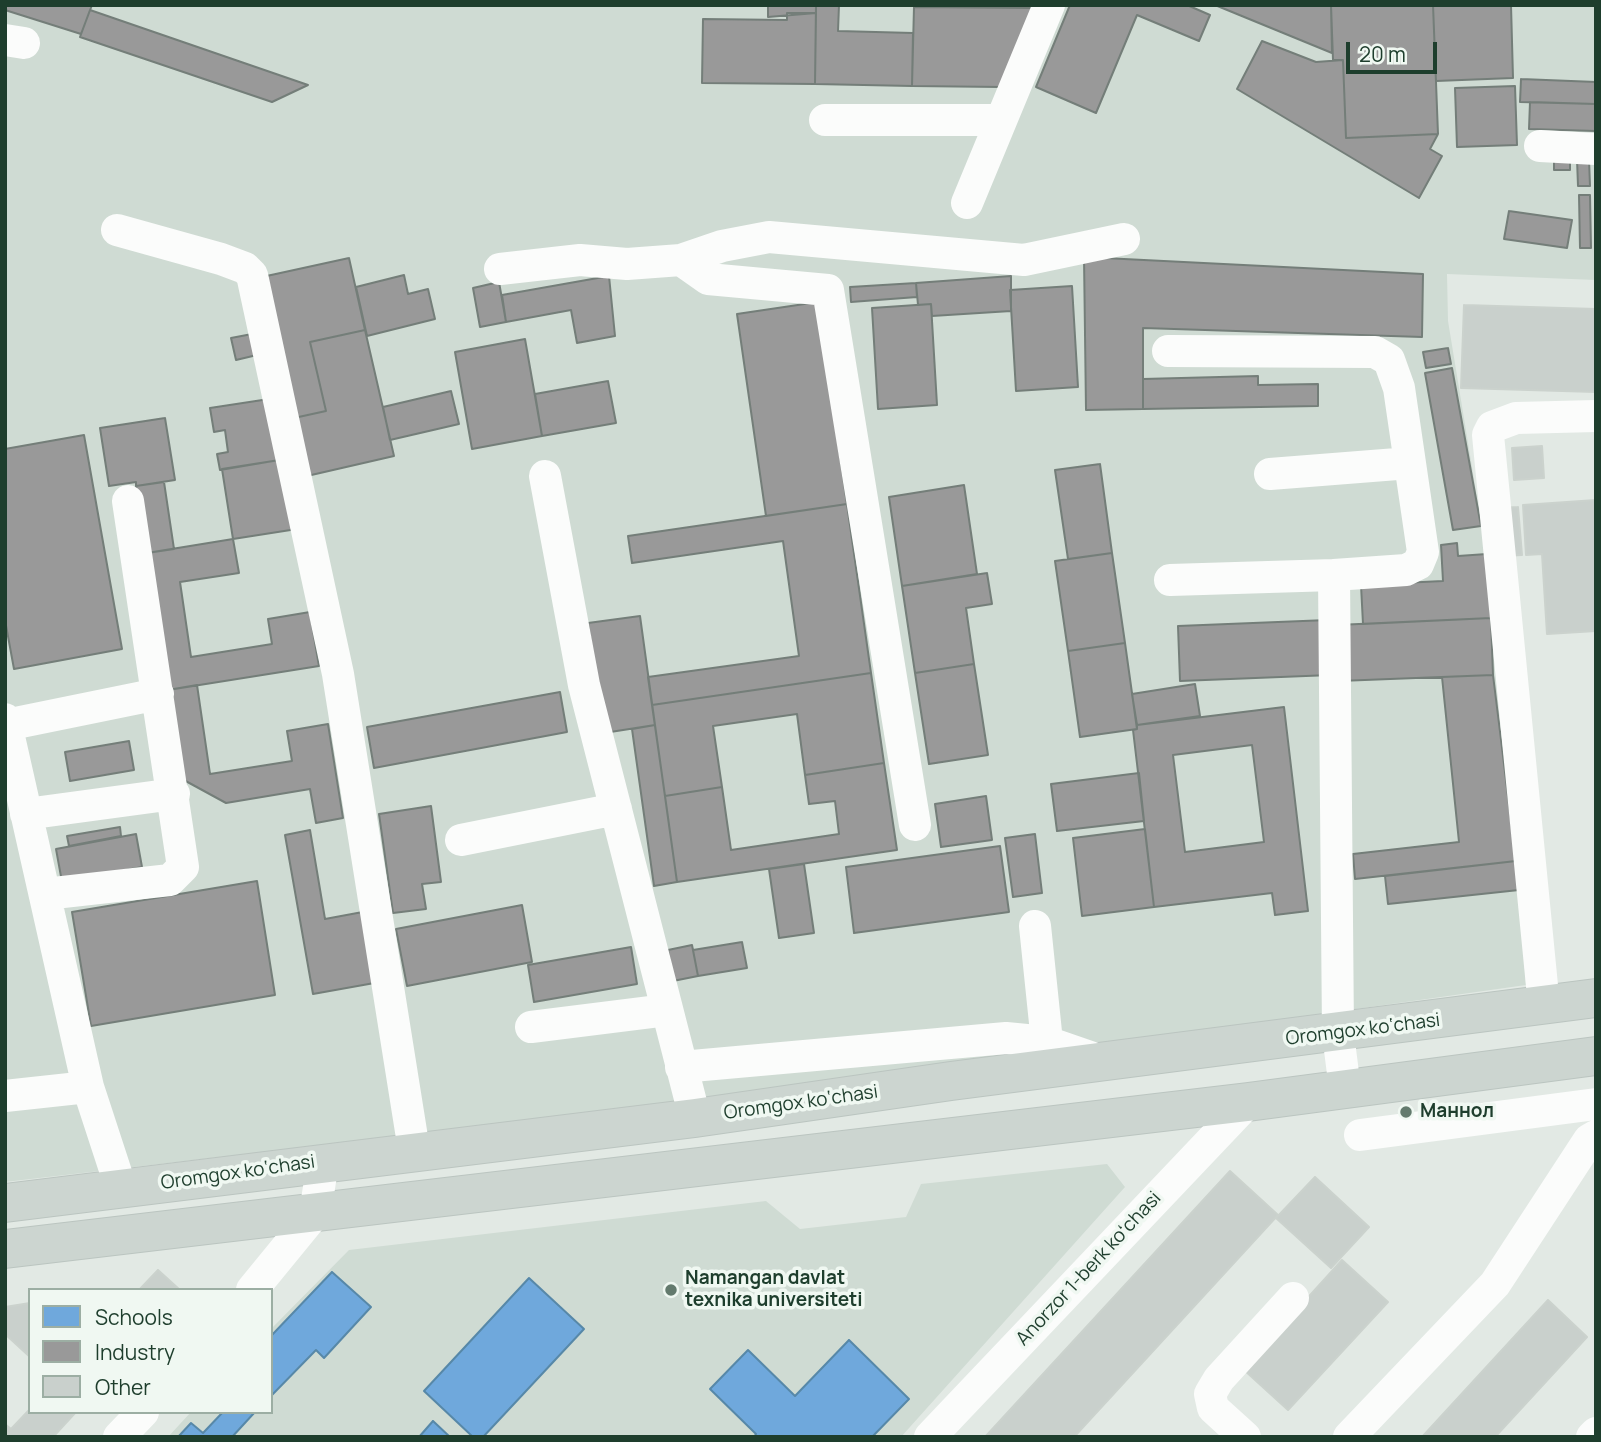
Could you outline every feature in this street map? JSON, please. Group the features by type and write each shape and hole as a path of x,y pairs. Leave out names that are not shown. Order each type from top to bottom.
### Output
{"main road":[{"name":"Oromgox ko‘chasi","path":"5,1203 414,1150 695,1118 1596,998"},
{"path":"5,1249 1248,1102 1596,1056"}],"street":[{"path":"967,203 1049,5"},
{"path":"825,120 1000,120"},
{"path":"1540,146 1596,149"},
{"path":"117,230 221,259 245,268 252,275 338,674 414,1150"},
{"path":"500,269 580,260 627,264 681,260 722,246 769,237 1024,260 1124,239"},
{"path":"681,260 708,279 828,290 915,825"},
{"path":"1168,351 1375,352 1389,360 1394,372 1423,552 1418,564 1406,570 1170,580"},
{"path":"1544,1006 1488,435 1492,427 1516,418 1596,416"},
{"path":"1270,474 1409,463"},
{"path":"545,476 584,685 695,1118"},
{"path":"45,894 170,880 179,874 184,861 128,501"},
{"path":"1334,575 1338,1034 1345,1089"},
{"path":"121,1188 88,1087 6,722 158,694"},
{"path":"26,814 174,794"},
{"path":"461,840 616,809"},
{"path":"1035,926 1047,1042"},
{"path":"531,1027 667,1010"},
{"path":"681,1067 1006,1038 1047,1042 1107,1062"},
{"path":"1458,1074 1468,1121"},
{"path":"5,1096 88,1087"},
{"name":"Anorzor 1-berk koʻchasi","path":"930,1437 1248,1102"},
{"path":"1360,1135 1596,1104"},
{"path":"1349,1437 1495,1283 1594,1147"},
{"path":"254,1288 315,1213 323,1162"},
{"path":"1234,1433 1213,1408 1210,1394 1219,1379 1293,1298"},
{"path":"120,1437 141,1414"}],"shaded area":[{"path":"5,5 1596,5 1596,280 1447,274 1448,321 1505,668 1526,985 718,1099 5,1182"},
{"name":"Namangan davlat texnika universiteti","path":"1107,1164 1125,1187 901,1437 168,1437 189,1414 273,1414 273,1327 349,1250 766,1201 800,1229 906,1217 921,1184"}],"building: Schools":[{"path":"332,1272 371,1307 324,1358 316,1350 273,1394 273,1334"},
{"path":"529,1278 584,1329 483,1437 473,1437 424,1391"},
{"path":"849,1340 909,1399 872,1437 754,1437 756,1434 710,1389 748,1350 795,1396"},
{"path":"221,1414 253,1414 232,1437 178,1437 191,1423 203,1433"},
{"path":"433,1421 450,1437 419,1437"}],"building: Industry":[{"path":"5,5 92,5 81,34 5,10"},
{"path":"768,5 816,5 816,13 768,17"},
{"path":"816,5 839,5 838,31 913,33 912,86 815,84"},
{"path":"1070,5 1187,5 1210,15 1199,41 1137,15 1096,113 1036,87"},
{"path":"1215,5 1331,5 1332,53"},
{"path":"1331,5 1433,5 1438,134 1346,138 1343,60 1333,60"},
{"path":"1433,5 1511,5 1513,78 1436,81"},
{"path":"914,7 1033,8 1001,87 912,86"},
{"path":"90,10 308,85 272,102 80,37"},
{"path":"787,13 816,13 815,84 702,83 703,19 787,20"},
{"path":"1262,41 1316,62 1343,60 1346,138 1438,134 1430,149 1442,156 1419,198 1237,89"},
{"path":"1521,79 1596,82 1596,104 1520,102"},
{"path":"1515,86 1517,145 1457,147 1455,88"},
{"path":"1530,102 1596,104 1596,131 1529,129"},
{"path":"1554,159 1570,159 1570,170 1554,170"},
{"path":"1577,159 1589,159 1590,186 1578,186"},
{"path":"1579,195 1590,195 1591,248 1580,248"},
{"path":"1509,211 1572,220 1567,248 1504,239"},
{"path":"1084,257 1423,274 1422,337 1143,328 1143,409 1086,410"},
{"path":"349,258 365,330 310,342 326,411 294,418 262,277"},
{"path":"404,275 408,294 428,289 435,319 367,336 356,287"},
{"path":"609,276 615,336 577,343 571,310 506,322 502,295"},
{"path":"1011,276 1011,311 932,316 931,304 918,305 916,283"},
{"path":"499,282 506,322 480,327 473,288"},
{"path":"916,283 917,297 851,302 850,287"},
{"path":"1072,286 1078,387 1016,391 1010,290"},
{"path":"818,302 847,504 766,516 737,314"},
{"path":"931,304 937,405 878,409 872,308"},
{"path":"365,330 394,456 307,476 294,418 326,411 310,342"},
{"path":"252,334 257,355 236,360 231,338"},
{"path":"525,339 542,436 472,449 455,352"},
{"path":"1448,348 1451,364 1426,368 1423,352"},
{"path":"1452,368 1481,526 1453,530 1425,373"},
{"path":"1258,376 1258,385 1318,384 1318,406 1143,409 1143,379"},
{"path":"608,381 616,423 542,436 535,394"},
{"path":"451,391 459,424 390,440 383,407"},
{"path":"269,399 279,460 220,470 217,454 228,452 225,430 214,432 210,408"},
{"path":"165,418 175,480 136,486 136,482 109,486 100,428"},
{"path":"84,435 122,649 14,669 5,620 5,449"},
{"path":"286,459 297,529 233,539 222,469"},
{"path":"1100,464 1112,553 1068,559 1055,470"},
{"path":"164,482 174,549 147,553 136,486"},
{"path":"964,485 977,574 902,586 889,497"},
{"path":"847,504 871,673 652,705 648,677 799,656 783,541 632,563 628,536"},
{"path":"233,539 239,573 180,582 191,657 272,644 268,619 310,612 319,666 168,690 147,553"},
{"path":"1457,543 1458,556 1487,554 1491,618 1363,624 1361,585 1443,581 1441,545"},
{"path":"1112,553 1125,643 1068,651 1055,561"},
{"path":"987,573 992,604 966,608 974,664 915,673 902,586"},
{"path":"640,616 655,725 604,733 588,623"},
{"path":"1491,618 1493,675 1339,681 1337,625"},
{"path":"1328,620 1331,675 1180,681 1178,626"},
{"path":"1125,643 1137,729 1080,737 1068,651"},
{"path":"974,664 988,755 929,764 915,673"},
{"path":"871,673 884,763 805,775 797,714 713,726 722,787 665,796 652,705"},
{"path":"1493,675 1516,861 1355,879 1353,854 1459,842 1442,677"},
{"path":"1195,684 1200,716 1137,725 1132,694"},
{"path":"197,685 210,774 292,761 287,731 328,724 343,818 316,823 310,789 226,803 182,779 168,690"},
{"path":"560,692 567,732 374,768 367,727"},
{"path":"1284,707 1308,911 1275,915 1272,893 1154,907 1133,730 1137,729 1137,725","holes":["1252,745 1264,842 1185,852 1173,755"]},
{"path":"655,725 677,882 654,886 632,729"},
{"path":"129,741 134,770 70,781 65,752"},
{"path":"884,763 897,850 677,882 665,796 722,787 731,850 839,834 835,801 809,804 805,775"},
{"path":"1139,773 1144,821 1057,831 1051,784"},
{"path":"986,796 992,840 941,847 935,804"},
{"path":"431,806 441,882 422,884 426,909 393,913 379,814"},
{"path":"120,827 121,836 69,846 67,836"},
{"path":"1145,829 1154,907 1082,916 1073,838"},
{"path":"310,830 325,919 368,911 380,982 313,994 285,835"},
{"path":"136,834 142,867 62,882 56,849"},
{"path":"1035,834 1042,893 1013,897 1005,838"},
{"path":"1000,846 1009,912 854,933 846,867"},
{"path":"1516,861 1519,890 1388,904 1385,876"},
{"path":"804,864 814,933 779,938 769,869"},
{"path":"257,881 275,995 91,1026 72,912"},
{"path":"522,905 532,962 407,986 396,929"},
{"path":"742,942 747,968 698,976 693,950"},
{"path":"692,945 698,976 673,981 668,950"},
{"path":"631,947 637,984 534,1002 528,965"}],"building: Other":[{"path":"1464,305 1596,309 1596,392 1461,388"},
{"path":"1542,446 1544,478 1514,480 1512,448"},
{"path":"1596,500 1596,631 1547,634 1542,554 1526,555 1523,505"},
{"path":"1518,507 1522,555 1503,556 1500,508"},
{"path":"1230,1171 1278,1215 1074,1437 985,1437"},
{"path":"1315,1177 1369,1227 1331,1268 1276,1218"},
{"path":"1342,1260 1388,1302 1288,1410 1243,1369"},
{"path":"158,1270 178,1288 141,1288"},
{"path":"1548,1300 1587,1337 1495,1437 1422,1437"},
{"path":"28,1303 28,1355 5,1334 5,1307"},
{"path":"28,1411 28,1414 74,1414 53,1437 5,1437 5,1424 11,1429"}],"place":[{"name":"Маннол","path":"1406,1112"},
{"name":"Namangan davlat texnika universiteti","path":"671,1290"}]}
